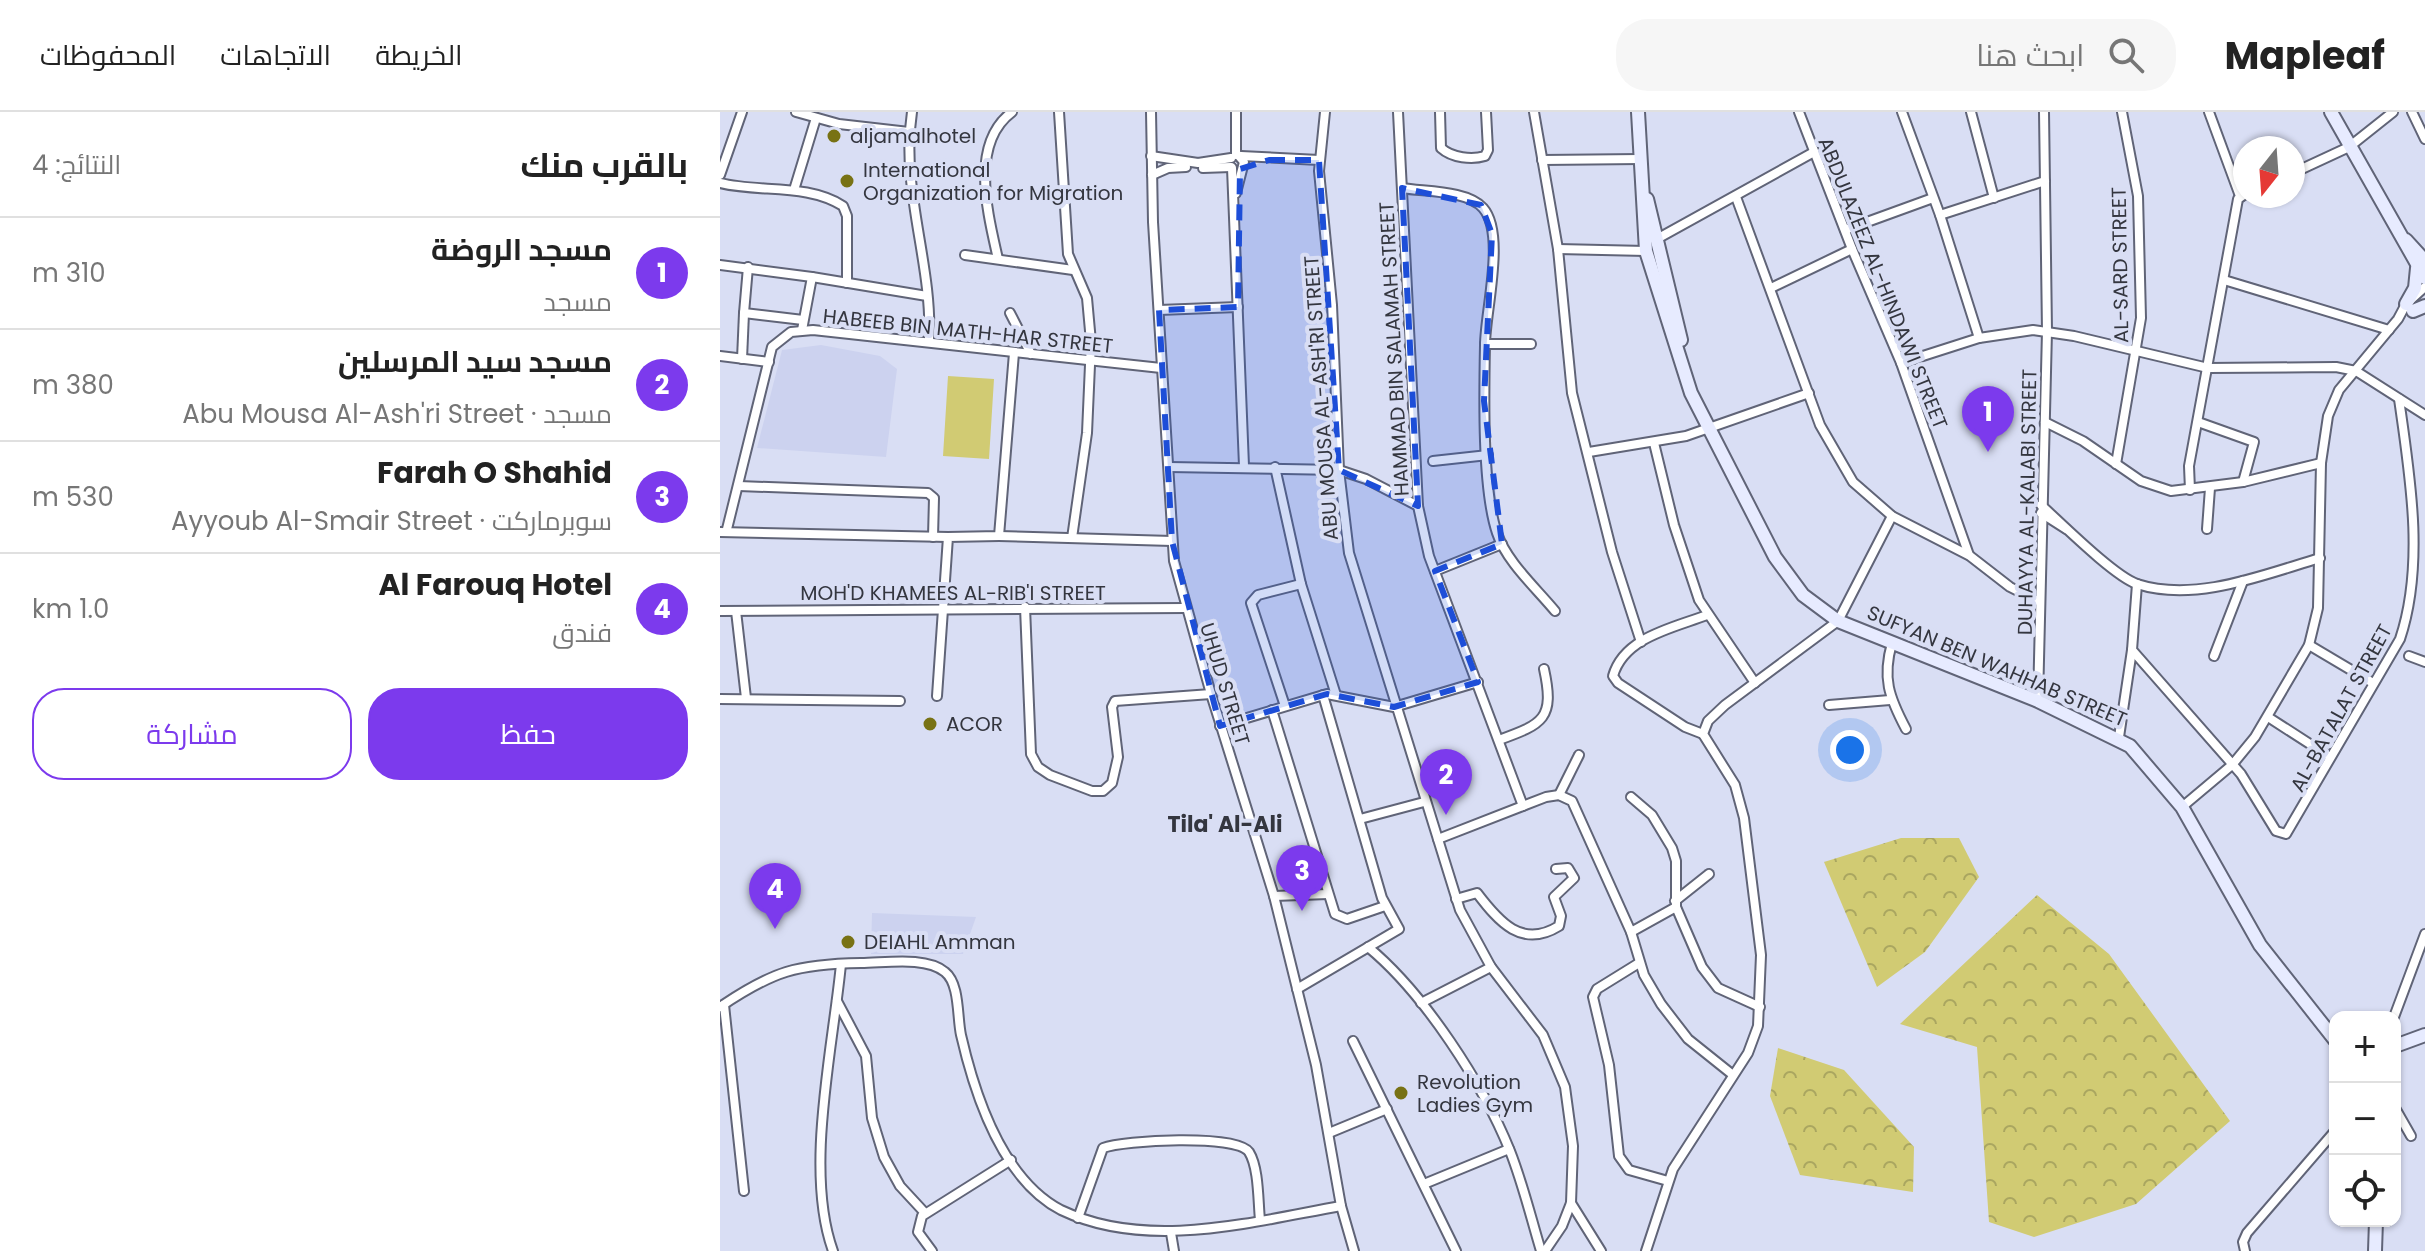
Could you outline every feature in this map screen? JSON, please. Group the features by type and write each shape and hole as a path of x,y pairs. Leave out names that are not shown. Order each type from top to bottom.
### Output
{"street":[{"path":"720,175 742,112"},
{"path":"796,112 816,118 909,132"},
{"path":"912,112 909,132 911,193 927,296 929,340"},
{"path":"998,259 986,155 993,132 1012,112"},
{"path":"1059,112 1063,212 1073,270 1087,298 1091,362 1087,433 1072,538"},
{"name":"UHUD STREET","path":"1151,112 1161,368 1172,541 1186,608 1274,896 1329,1133 1341,1206 1354,1251"},
{"path":"1236,112 1235,198 1244,466"},
{"name":"ABU MOUSA AL-ASH'RI STREET","path":"1325,112 1319,160 1332,305 1339,470 1351,564 1424,802 1466,925 1491,967 1543,1035 1565,1087 1573,1146 1571,1203 1543,1251"},
{"name":"HAMMAD BIN SALAMAH STREET","path":"1398,112 1418,506 1435,571 1523,806"},
{"path":"1440,112 1441,148 1456,156 1478,158 1485,156 1488,150 1486,112"},
{"path":"1534,112 1558,249 1568,368 1612,552 1641,642"},
{"name":"SUFYAN BEN WAHHAB STREET","path":"1638,112 1646,251 1691,393 1711,426 1781,566 1803,595 1838,621 2119,737 2146,762 2182,807 2260,945 2329,1032"},
{"name":"ABDULAZEEZ AL-HINDAWI STREET","path":"1799,112 1852,249 1901,363 1970,556"},
{"path":"1902,112 1940,215 1979,338"},
{"path":"1971,112 1994,198"},
{"name":"DUHAYYA AL-KALABI STREET","path":"2038,701 2038,601 2047,331 2044,112"},
{"name":"AL-SARD STREET","path":"2116,464 2141,318 2138,196 2122,112"},
{"path":"2209,112 2233,171"},
{"path":"2331,112 2400,235 2423,265 2415,288 2414,307"},
{"path":"2305,167 2349,147 2393,112"},
{"path":"2412,112 2425,139"},
{"path":"794,190 816,118"},
{"path":"1655,240 1814,152"},
{"path":"1151,156 1198,163 1236,163"},
{"path":"1542,160 1641,159"},
{"path":"1152,175 1172,168 1269,160 1319,160"},
{"path":"1940,215 2045,181"},
{"path":"720,183 751,189 794,190 838,202 846,210 847,283"},
{"path":"1402,188 1467,198 1486,212 1493,245 1485,344 1488,455 1495,525 1502,544 1555,611"},
{"name":"SUFYAN BEN WAHHAB STREET","path":"1644,192 1703,411"},
{"path":"1736,197 1809,393 1841,464 1865,495 1892,516 1970,556 2010,587 2038,601"},
{"path":"1845,230 1933,198"},
{"path":"2190,490 2189,466 2240,208"},
{"path":"1558,249 1646,251"},
{"path":"1771,288 1852,249"},
{"path":"965,255 1073,270"},
{"path":"720,265 927,296"},
{"path":"742,359 748,267"},
{"path":"744,313 803,325 812,277"},
{"path":"2224,280 2389,330"},
{"path":"2414,307 2425,287"},
{"path":"2182,807 2232,765 2268,717 2309,645 2318,608 2321,463 2333,400 2398,319 2425,300"},
{"path":"1159,310 1238,307"},
{"path":"1010,313 1031,354"},
{"name":"HABEEB BIN MATH-HAR STREET","path":"724,530 739,486 776,342 803,325 1014,353 1161,368"},
{"path":"1901,363 1979,338 2047,331 2208,368 2336,367 2356,371 2425,415"},
{"path":"1485,344 1531,344"},
{"path":"999,536 1014,353"},
{"path":"720,356 769,362"},
{"path":"1589,452 1654,443 1809,393"},
{"name":"AL-BATALAT STREET","path":"2232,765 2282,835 2307,801 2400,639 2412,595 2415,537 2399,399"},
{"path":"2045,422 2083,441 2155,487 2210,488 2321,463"},
{"path":"2198,422 2254,442 2243,482"},
{"path":"1654,443 1675,530 1707,615 1755,683"},
{"path":"1433,461 1488,455"},
{"path":"1169,467 1339,470 1366,479 1418,506"},
{"path":"1275,467 1301,584 1336,695"},
{"path":"739,486 928,493 934,498 933,537"},
{"path":"2207,529 2210,488"},
{"path":"2041,509 2137,584 2187,588 2243,581 2320,558"},
{"path":"2041,509 2060,526 2071,530"},
{"path":"1703,734 1705,726 1716,713 1838,621 1892,516"},
{"path":"2040,538 2046,531 2060,526"},
{"path":"724,530 1172,541"},
{"path":"937,696 948,537"},
{"path":"1435,571 1502,544"},
{"path":"2214,656 2243,581"},
{"path":"1285,706 1251,603 1258,595 1301,584"},
{"path":"2119,737 2132,650 2137,584"},
{"path":"1025,607 1031,754 1038,767 1050,775 1092,791 1103,791 1112,783 1118,757 1112,707 1115,701 1211,694"},
{"name":"MOH'D KHAMEES AL-RIB'I STREET","path":"720,611 1186,608"},
{"path":"736,611 746,698"},
{"path":"1646,1251 1668,1181 1683,1150 1754,1042 1760,1007 1761,955 1744,818 1735,785 1703,734 1685,727 1614,679 1617,664 1641,642 1707,615"},
{"path":"1892,643 1885,679 1890,700 1906,729"},
{"path":"2309,645 2373,683"},
{"path":"2132,650 2232,765"},
{"path":"2409,656 2425,662"},
{"path":"1499,740 1531,728 1544,719 1550,700 1544,669"},
{"path":"1220,726 1323,695 1394,707 1478,682"},
{"path":"1297,989 1398,931 1385,906 1323,695"},
{"path":"720,699 900,701"},
{"path":"1829,705 1890,700"},
{"path":"1272,710 1335,914 1341,918 1385,906"},
{"path":"2268,717 2330,757"},
{"path":"1559,795 1579,755"},
{"path":"1438,839 1523,806 1559,795 1568,798 1576,807 1631,932 1639,963 1677,1027 1733,1075"},
{"path":"1631,797 1652,815 1672,848 1676,861 1676,904 1710,980 1728,994 1760,1007"},
{"path":"1360,819 1424,802"},
{"path":"1456,899 1477,893 1496,917 1524,935 1537,937 1560,925 1554,897 1574,878 1568,868 1556,869"},
{"path":"1631,932 1676,904 1709,874"},
{"path":"1274,896 1328,894"},
{"path":"2396,1011 2425,934"},
{"path":"1368,947 1402,978 1472,1079 1509,1149 1543,1251"},
{"path":"744,1191 722,1006 775,973 841,964 912,963 947,973 955,990 972,1074 989,1120 1011,1160 1036,1193 1078,1218 1121,1231 1171,1233 1341,1206"},
{"path":"1639,963 1597,989 1593,997 1609,1065 1619,1156 1629,1170 1668,1181"},
{"path":"833,1251 823,1194 822,1156 841,964"},
{"path":"1421,1003 1491,967"},
{"path":"837,1000 866,1056 872,1118 884,1157 900,1186 925,1213"},
{"path":"2401,1044 2425,1035"},
{"path":"1353,1041 1456,1251"},
{"path":"1329,1133 1387,1109"},
{"path":"2401,1118 2411,1136"},
{"path":"2245,1251 2243,1242 2247,1233 2329,1138"},
{"path":"1078,1218 1103,1148 1219,1141 1241,1146 1251,1155 1260,1220"},
{"path":"1424,1184 1509,1149"},
{"path":"932,1251 917,1228 925,1213 1011,1160"},
{"path":"1571,1203 1601,1251"},
{"path":"2375,1251 2376,1227"},
{"path":"1171,1233 1174,1251"}],"highlighted area":[{"path":"1269,160 1319,160 1339,470 1418,506 1402,188 1481,205 1492,234 1484,401 1502,544 1435,571 1478,682 1394,707 1327,694 1220,726 1172,541 1159,310 1238,307 1240,169"}],"shaded area":[{"path":"821,345 880,356 897,369 886,457 757,448 782,350"},
{"path":"872,913 976,917 963,954 871,954"}],"green space":[{"path":"948,376 994,379 989,459 943,456"},
{"path":"1901,838 1959,838 1979,877 1925,952 1877,987 1824,862"},
{"path":"2037,895 2109,954 2230,1121 2136,1204 2034,1237 1989,1222 1977,1047 1900,1024"},
{"path":"1778,1048 1844,1070 1914,1147 1913,1192 1800,1175 1770,1096"}],"place":[{"name":"aljamalhotel","path":"834,136"},
{"name":"International Organization for Migration","path":"847,181"},
{"name":"مسجد الروضة","path":"1988,452"},
{"name":"ACOR","path":"930,724"},
{"name":"مسجد سيد المرسلين","path":"1446,815"},
{"name":"Farah O Shahid","path":"1302,911"},
{"name":"Al Farouq Hotel","path":"775,929"},
{"name":"DEIAHL Amman","path":"848,942"},
{"name":"Revolution Ladies Gym","path":"1401,1093"}],"district":[{"name":"Tila' Al-Ali","path":"1225,824"}]}
